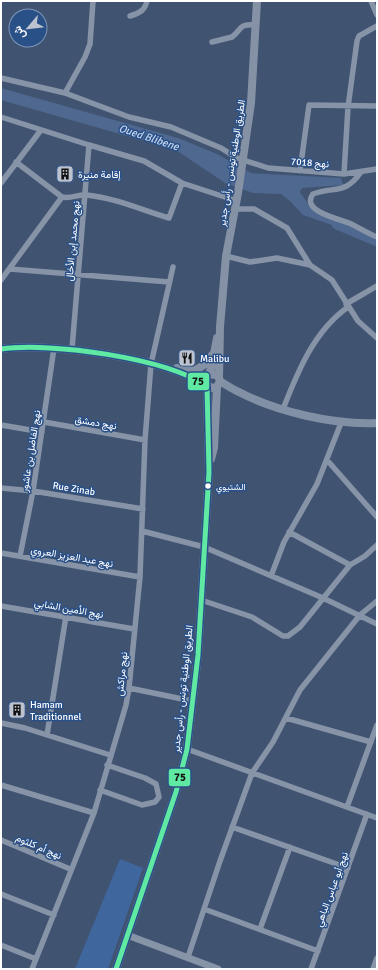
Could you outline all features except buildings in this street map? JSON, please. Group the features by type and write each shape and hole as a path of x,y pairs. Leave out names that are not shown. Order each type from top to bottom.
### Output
{"main road":[{"name":"الطريق الوطنية تونس - رأس جدير","path":"209,472 214,448 220,327 226,256 237,201 251,103 257,1"},
{"name":"الطريق الوطنية تونس - رأس جدير","path":"116,969 176,792 187,749 198,654 209,472 207,380 220,327"},
{"path":"194,371 207,363 215,348"},
{"path":"1,349 72,349 168,368 197,379 207,380 214,374 218,383 239,393 283,409 341,423 377,423"},
{"path":"168,368 180,368 194,371 207,380 211,388 218,383"}],"street":[{"path":"65,93 85,57 90,44 94,1"},
{"path":"130,16 142,11 147,1"},
{"path":"371,1 377,15"},
{"path":"212,42 232,37 240,26 244,24 256,25"},
{"path":"344,174 348,107 357,41 359,36 377,26"},
{"name":"نهج 7018","path":"1,78 65,93 129,117 188,133 243,163 268,168 344,174 377,169"},
{"path":"300,171 308,105 348,107 377,106"},
{"path":"1,117 144,161 182,183 237,201 254,209 288,228 310,265"},
{"path":"1,183 41,130"},
{"name":"نهج محمد إبن الأخال","path":"72,349 88,145"},
{"path":"16,162 62,197 70,199 85,194 125,204 169,218 182,183"},
{"path":"361,172 355,180 345,187 313,194 311,197 311,202 318,211 349,223 377,237"},
{"path":"1,280 62,197"},
{"path":"226,256 250,262 277,258 310,265 332,280 358,321 377,338"},
{"name":"نهج مراكش","path":"32,969 54,915 70,869 94,813 110,755 120,728 129,688 140,577 145,440 151,364 173,267"},
{"path":"10,269 77,276 169,282"},
{"path":"283,409 294,380 310,349 329,322 347,305 377,286"},
{"name":"نهج الفاضل بن عاشور","path":"20,556 33,491 54,348"},
{"name":"نهج دمشق","path":"44,422 145,440"},
{"path":"271,576 289,532 317,484 341,423"},
{"path":"1,425 42,432"},
{"path":"327,460 377,518"},
{"name":"Rue Zinab","path":"1,488 33,491 143,509"},
{"path":"142,531 204,547 323,598 377,624"},
{"path":"289,532 350,566"},
{"path":"201,600 252,617 286,637 304,624 323,598 350,566 365,556 377,545"},
{"name":"نهج عبد العزيز العروي","path":"1,553 140,577"},
{"path":"188,957 252,773 273,742 300,690 360,615 377,601"},
{"name":"نهج الأمين الشابي","path":"1,606 66,616 134,629"},
{"path":"47,735 66,616"},
{"path":"129,688 192,701"},
{"path":"286,718 371,742"},
{"path":"1,724 10,724 110,755"},
{"path":"348,807 377,725"},
{"path":"187,749 377,818"},
{"path":"100,790 142,805 156,802 158,797 156,784 145,778 107,765"},
{"path":"1,785 94,813"},
{"name":"نهج أبو عباس الباهي","path":"311,969 367,814"},
{"path":"232,827 348,868"},
{"name":"نهج أم كلثوم","path":"1,840 70,869"},
{"path":"260,929 290,847"},
{"path":"1,894 54,915"},
{"path":"204,909 318,951"},
{"path":"127,935 218,969"},
{"path":"1,945 36,959"},
{"path":"373,969 377,958"}],"shaded area":[{"path":"120,859 143,868 108,969 75,969"}],"water":[{"name":"Oued Blibene","path":"1,88 178,138 217,154 251,173 341,178 343,185 302,188 300,192 310,207 351,226 349,231 303,215 281,194 253,193 225,183 176,150 1,100"}],"waterway":[{"path":"337,224 377,241"}],"transit line":[{"name":"75","path":"1,349 23,347 49,348 107,354 164,367 188,376 207,386 209,472 198,655 187,749 176,792 116,969"}],"place":[{"name":"إقامة منيرة","path":"65,174"},
{"name":"Malibu","path":"187,358"},
{"name":"الشتيوي","path":"208,486"},
{"name":"Hamam Traditionnel","path":"17,710"}]}
